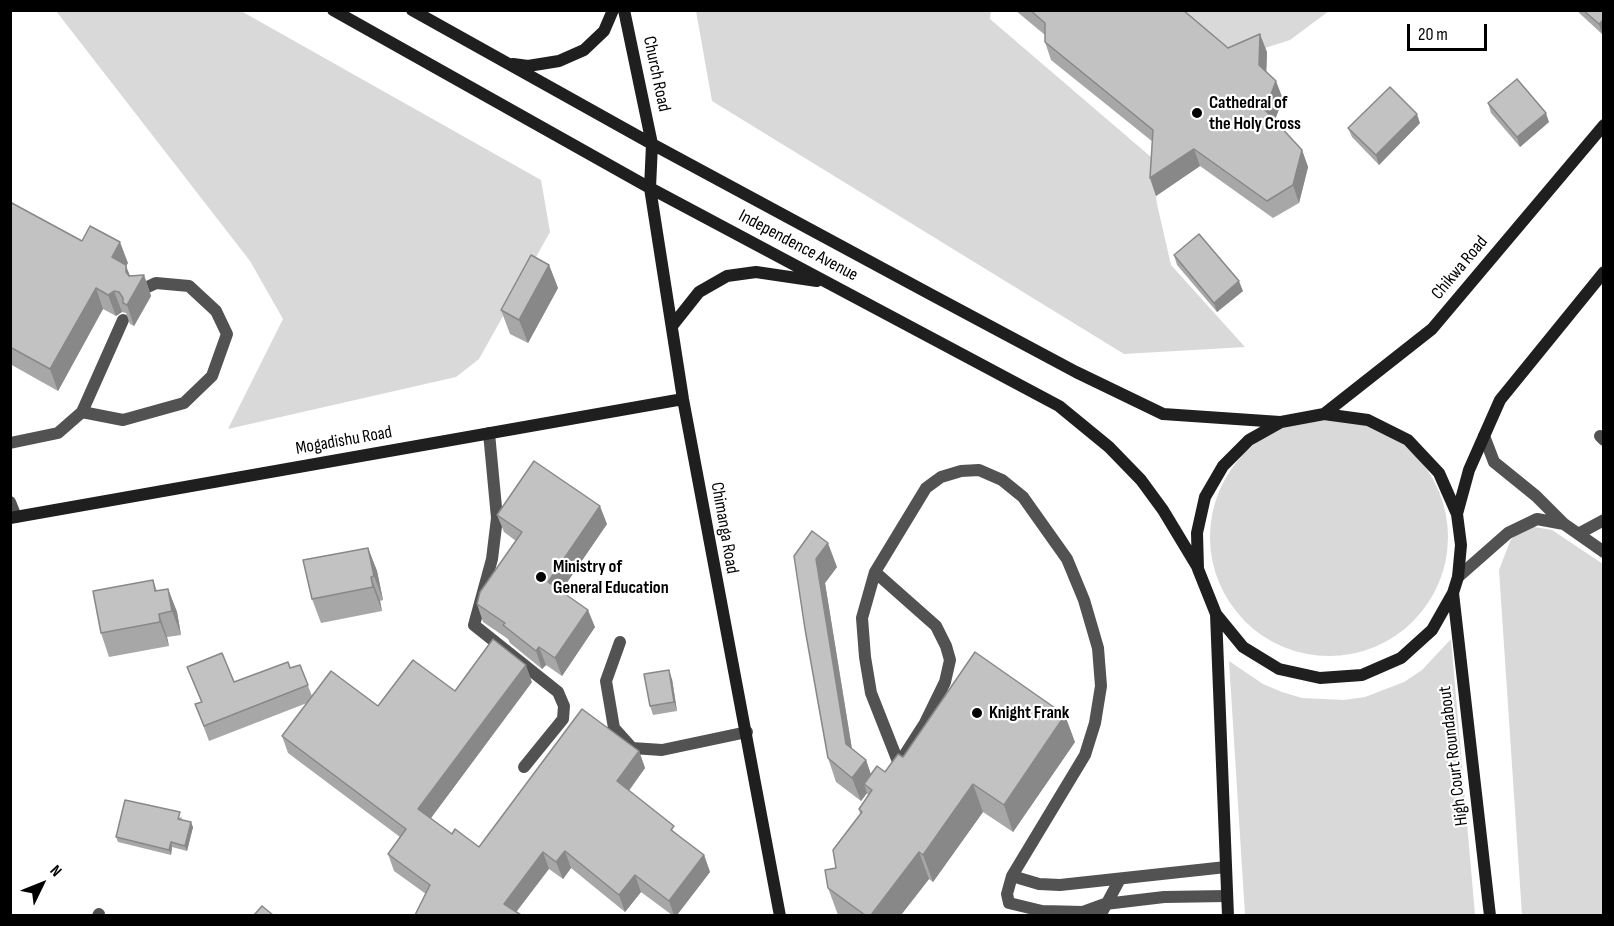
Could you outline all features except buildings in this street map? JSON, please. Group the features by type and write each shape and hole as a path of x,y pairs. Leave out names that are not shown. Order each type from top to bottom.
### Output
{"main road":[{"name":"Independence Avenue","path":"333,10 650,188 1059,406 1109,447 1141,480 1163,510 1198,569"},
{"name":"Independence Avenue","path":"412,10 652,144 1076,372 1162,414 1281,422"},
{"path":"506,63 528,66 559,62 584,50 604,31 613,10"},
{"name":"Church Road","path":"624,10 652,144"},
{"name":"Chikwa Road","path":"1324,414 1432,329 1604,125"},
{"name":"Chimanga Road","path":"652,144 650,188 683,399 726,640 747,732 780,915"},
{"path":"672,326 699,292 727,276 756,272 827,282"},
{"path":"1457,514 1469,470 1500,400 1604,272"},
{"name":"Mogadishu Road","path":"13,518 683,399"},
{"name":"High Court Roundabout","path":"1324,414 1368,420 1408,441 1439,473 1457,514 1461,546 1458,577 1453,593 1432,630 1401,658 1362,675 1320,678 1279,669 1243,647 1216,614 1198,569 1197,533 1205,497 1223,466 1249,440 1281,422 1324,414"},
{"name":"High Court Roundabout","path":"1453,593 1490,915"},
{"name":"High Court Roundabout","path":"1216,614 1228,915"}],"lane":[{"path":"82,412 123,420 184,404 212,376 227,334 216,311 189,286 156,283 141,290"},
{"path":"10,443 58,433 82,412 123,320"},
{"path":"489,433 497,518 492,559 474,625 558,692 564,706 563,719 524,768"},
{"path":"1484,436 1494,462 1536,496 1564,524 1604,552"},
{"path":"875,572 936,626 950,660 945,682 935,702 895,769 871,693 865,657 862,618 875,572 926,489 941,477 961,471 979,470 1002,480 1016,492 1042,521 1067,559 1084,600 1098,648 1101,686 1095,723 1085,756 1012,876 1007,899 1015,906 1042,911 1083,912 1105,903 1164,897 1227,896"},
{"path":"10,502 13,518"},
{"path":"1458,577 1508,533 1537,519 1564,524"},
{"path":"1578,534 1604,520"},
{"path":"620,642 606,681 614,728 632,748 662,750 747,732"},
{"path":"1012,876 1039,884 1060,885 1226,867"},
{"path":"1100,915 1120,879"}],"shaded area":[{"path":"56,11 241,11 541,180 550,232 479,359 456,377 228,429 283,319 250,261"},
{"path":"696,11 991,11 990,19 1151,157 1157,204 1171,265 1245,347 1124,354 712,101"},
{"path":"1179,11 1329,11 1290,40 1237,57"},
{"path":"1329,418 1374,427 1395,438 1413,453 1428,471 1439,492 1448,537 1439,582 1428,603 1413,621 1395,636 1374,647 1329,656 1284,647 1263,636 1245,621 1230,603 1219,582 1210,537 1219,492 1230,471 1245,453 1263,438 1284,427"},
{"path":"1529,526 1552,530 1603,564 1603,915 1522,915 1499,570 1511,539"},
{"path":"1451,639 1475,915 1245,915 1229,661 1263,684 1282,692 1302,698 1344,700 1365,697 1404,682 1422,670"}],"place":[{"name":"Cathedral of the Holy Cross","path":"1197,113"},
{"name":"Ministry of General Education","path":"541,577"},
{"name":"Knight Frank","path":"977,713"}]}
